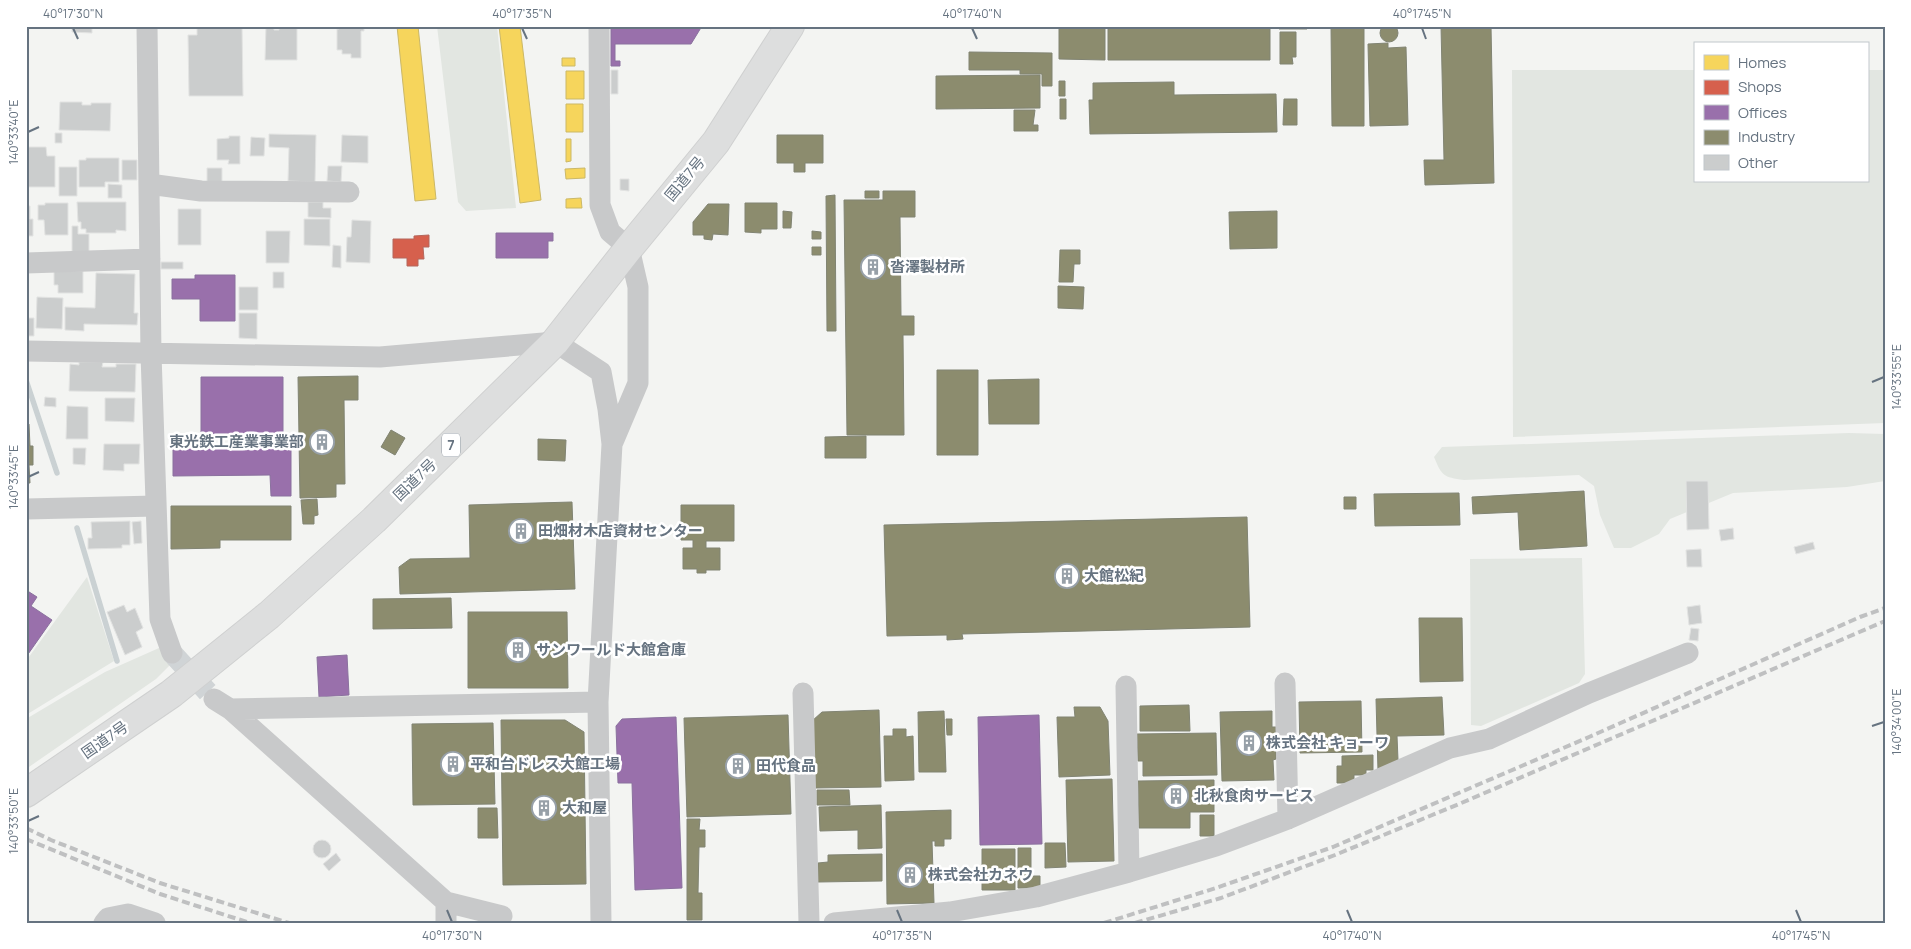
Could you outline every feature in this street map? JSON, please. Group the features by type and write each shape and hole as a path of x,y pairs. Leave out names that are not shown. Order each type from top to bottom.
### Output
{"highway":[{"name":"国道7号","path":"30,791 170,694 269,615 374,520 555,342 716,142 790,26"}],"street":[{"path":"146,26 151,354 160,619 172,653"},
{"path":"599,26 600,205 610,232 629,248 638,287 638,383 612,444"},
{"path":"149,184 201,191 350,192"},
{"path":"26,263 150,259"},
{"path":"26,351 380,357 555,342 601,372 612,444 598,702 601,923"},
{"path":"26,509 156,506"},
{"path":"834,923 950,912 1036,897 1216,846 1288,819 1450,748 1489,739 1589,693 1688,653"},
{"path":"1285,682 1288,819"},
{"path":"1126,686 1129,872"},
{"path":"803,693 809,923"},
{"path":"502,916 446,912 222,704 598,702"},
{"path":"104,923 108,918 128,914 155,923"}],"shaded area":[{"path":"437,26 497,26 516,208 466,211 458,202"},
{"path":"1512,70 1694,70 1694,182 1868,182 1868,70 1885,70 1885,423 1513,437"},
{"path":"1849,433 1885,434 1885,481 1847,487 1733,493 1670,519 1659,534 1631,548 1614,548 1600,515 1594,486 1579,475 1464,480 1452,478 1441,472 1434,457 1442,447"},
{"path":"1582,558 1585,674 1579,683 1481,726 1471,725 1470,559"},
{"path":"87,577 114,661 26,715 26,661"},
{"path":"159,648 166,652 171,664 156,679 26,769 26,719 105,672"}],"building: Homes":[{"path":"397,26 418,26 436,199 415,201"},
{"path":"499,26 520,26 541,200 520,203"},
{"path":"562,58 575,58 575,66 562,66"},
{"path":"566,71 584,71 584,99 566,99"},
{"path":"566,104 583,104 583,132 566,132"},
{"path":"566,139 571,139 571,161 566,162"},
{"path":"585,168 585,178 566,179 565,169"},
{"path":"581,198 582,208 566,208 566,199"}],"building: Shops":[{"path":"429,235 429,247 423,247 424,259 418,259 418,266 407,266 407,258 393,258 393,239 414,239 414,236"}],"building: Offices":[{"path":"611,26 702,26 691,44 615,44 615,61 620,61 620,66 611,66"},
{"path":"496,233 553,233 553,241 548,241 548,258 496,258"},
{"path":"195,275 235,275 235,321 200,321 200,299 172,299 172,279 195,279"},
{"path":"201,377 283,377 283,434 201,434"},
{"path":"291,448 291,496 271,496 270,475 173,476 173,449"},
{"path":"26,590 37,597 31,606 52,620 26,657"},
{"path":"347,655 349,695 319,697 317,657"},
{"path":"1039,715 1042,844 980,845 978,717"},
{"path":"676,717 682,888 635,890 632,783 618,783 616,726 622,719"}],"building: Industry":[{"path":"1389,24 1395,27 1398,33 1395,39 1389,42 1383,39 1380,33 1383,27"},
{"path":"1059,26 1105,26 1105,60 1059,59"},
{"path":"1108,26 1270,26 1270,60 1108,60"},
{"path":"1279,26 1307,26 1307,29 1279,29"},
{"path":"1331,26 1364,26 1364,126 1332,126"},
{"path":"1441,26 1491,26 1494,183 1425,185 1424,160 1444,160"},
{"path":"1280,32 1296,32 1296,57 1292,57 1293,64 1280,64"},
{"path":"1388,43 1388,48 1406,47 1408,125 1370,126 1368,44"},
{"path":"969,52 1052,53 1052,86 1042,86 1042,74 1020,74 1020,70 969,70"},
{"path":"1040,75 1040,108 936,109 936,76"},
{"path":"1059,81 1065,81 1065,96 1059,96"},
{"path":"1174,82 1174,95 1276,94 1277,132 1090,134 1089,100 1093,100 1093,83"},
{"path":"1060,99 1066,99 1066,119 1060,119"},
{"path":"1284,99 1297,99 1297,125 1283,125"},
{"path":"1014,110 1035,110 1033,125 1038,125 1038,131 1014,131"},
{"path":"777,135 823,135 823,163 805,163 805,172 794,172 794,163 777,163"},
{"path":"865,191 879,191 879,198 865,198"},
{"name":"沓澤製材所","path":"883,191 915,191 915,217 900,217 901,316 914,316 914,335 903,335 904,435 847,435 844,200 883,200"},
{"path":"835,195 836,331 827,331 826,196"},
{"path":"745,203 777,203 777,229 761,229 761,233 745,232"},
{"path":"708,204 729,204 728,235 713,234 712,240 704,239 704,235 693,235 693,222"},
{"path":"783,211 792,212 791,228 783,228"},
{"path":"1277,211 1277,248 1230,249 1229,212"},
{"path":"812,231 821,232 821,239 812,239"},
{"path":"812,247 821,247 821,255 812,255"},
{"path":"1060,250 1080,250 1080,264 1074,264 1073,282 1059,282"},
{"path":"1058,286 1084,287 1083,309 1058,308"},
{"path":"937,370 978,370 978,455 937,455"},
{"name":"東光鉄工産業事業部","path":"358,376 358,400 344,400 345,484 336,484 336,497 300,498 298,377"},
{"path":"1039,379 1039,424 989,424 988,380"},
{"path":"26,424 29,424 30,446 33,446 33,465 29,465 30,483 26,483"},
{"path":"391,430 405,438 395,455 381,447"},
{"path":"866,436 866,458 825,458 825,437"},
{"path":"538,439 566,440 565,461 538,460"},
{"path":"1584,491 1587,546 1520,550 1518,512 1473,514 1472,497"},
{"path":"1459,493 1460,525 1375,526 1374,494"},
{"path":"1344,497 1356,497 1356,509 1344,509"},
{"path":"317,499 318,515 314,516 314,524 303,524 301,500"},
{"name":"田畑材木店資材センター","path":"572,502 575,589 400,594 399,567 410,559 470,558 469,505"},
{"path":"681,505 734,505 734,541 706,541 706,548 720,548 720,570 706,570 706,573 697,573 697,569 683,569 683,548 693,548 693,540 681,540"},
{"path":"171,506 291,506 291,540 220,540 220,548 171,549"},
{"name":"大館松紀","path":"1247,517 1250,627 962,634 963,639 947,640 947,635 887,636 884,525"},
{"path":"451,598 452,628 373,629 373,599"},
{"name":"サンワールド大館倉庫","path":"468,612 567,612 568,688 468,688"},
{"path":"1419,618 1462,618 1463,681 1420,682"},
{"path":"1442,697 1444,735 1397,736 1398,760 1378,771 1376,699"},
{"path":"1361,701 1362,752 1300,753 1299,702"},
{"path":"1189,705 1190,731 1140,731 1140,706"},
{"path":"1074,707 1100,707 1108,721 1110,775 1059,777 1057,717 1075,717"},
{"path":"879,710 881,787 814,788 812,721 822,712"},
{"path":"944,711 946,772 919,772 918,712"},
{"name":"株式会社 キョーワ","path":"1272,711 1272,727 1276,727 1276,759 1273,760 1274,780 1222,781 1220,712"},
{"name":"田代食品","path":"788,715 791,814 687,817 684,718"},
{"path":"946,719 952,719 952,735 947,735"},
{"name":"大和屋","path":"501,720 565,720 584,732 586,884 503,885"},
{"name":"平和台ドレス大館工場","path":"493,723 495,804 413,805 412,724"},
{"path":"893,729 906,729 906,737 913,736 914,780 885,781 884,736 893,736"},
{"path":"1216,733 1217,775 1143,776 1143,761 1138,761 1137,734"},
{"path":"1373,755 1373,770 1366,770 1366,775 1354,775 1354,783 1337,783 1337,766 1342,766 1342,756"},
{"path":"1112,779 1114,861 1068,862 1066,780"},
{"name":"北秋食肉サービス","path":"1214,780 1214,812 1190,812 1190,828 1139,828 1138,781"},
{"path":"817,790 849,790 850,805 817,805"},
{"path":"881,805 882,848 858,849 858,830 820,831 819,807"},
{"path":"478,808 497,808 498,838 478,838"},
{"name":"株式会社カネウ","path":"951,810 951,839 944,839 944,846 935,846 935,841 932,841 934,903 887,904 886,812"},
{"path":"1200,815 1214,815 1214,836 1200,836"},
{"path":"687,819 700,819 699,830 705,830 705,847 699,847 698,893 702,893 702,920 687,920"},
{"path":"1045,843 1065,843 1066,867 1045,868"},
{"path":"1018,848 1031,848 1031,876 1040,876 1040,888 1018,888"},
{"path":"982,849 1015,849 1015,890 982,890"},
{"path":"882,854 882,881 818,882 818,863 828,862 828,855"}],"building: Other":[{"path":"72,26 92,26 92,33 72,32"},
{"path":"197,26 242,26 243,96 189,96 188,35 197,35"},
{"path":"266,26 274,26 274,30 279,30 279,26 297,26 297,60 265,60"},
{"path":"339,26 364,26 364,31 361,31 361,58 351,58 351,54 342,54 342,50 337,50 337,29 339,29"},
{"path":"611,70 618,70 618,94 611,94"},
{"path":"60,102 82,102 82,105 111,103 110,131 59,130"},
{"path":"55,133 62,133 62,143 55,143"},
{"path":"269,134 316,135 315,182 288,181 289,148 269,147"},
{"path":"342,135 368,136 368,163 341,162"},
{"path":"229,136 240,136 240,164 228,164 229,160 217,160 217,139 229,138"},
{"path":"251,137 265,138 264,156 250,156"},
{"path":"26,147 46,147 47,156 55,156 55,187 26,187"},
{"path":"86,158 119,158 119,182 105,182 105,187 79,187 79,160 86,160"},
{"path":"122,160 137,160 137,180 122,180"},
{"path":"328,166 342,166 341,182 327,181"},
{"path":"59,167 77,167 77,196 59,196"},
{"path":"207,168 222,168 222,184 207,184"},
{"path":"620,179 629,179 629,191 620,190"},
{"path":"108,184 122,185 122,198 108,198"},
{"path":"77,202 126,202 126,231 86,233 86,229 81,229 81,222 78,222"},
{"path":"308,202 323,202 323,208 331,208 331,218 308,217"},
{"path":"45,203 68,203 68,235 45,235 44,220 38,220 38,205 45,205"},
{"path":"26,206 30,206 30,219 33,219 33,236 28,236 28,240 26,240"},
{"path":"178,209 201,209 201,245 178,245"},
{"path":"304,219 330,219 330,246 304,245"},
{"path":"352,220 371,221 370,263 346,262 347,237 351,237"},
{"path":"72,226 78,226 78,234 89,234 89,253 72,253"},
{"path":"266,231 290,231 289,263 266,263"},
{"path":"333,245 341,246 341,268 332,267"},
{"path":"161,262 183,262 183,269 161,269"},
{"path":"54,271 83,271 83,293 58,293 58,285 54,285"},
{"path":"273,272 284,272 284,288 273,288"},
{"path":"96,273 135,274 134,313 138,313 137,325 84,324 84,331 65,330 65,307 95,308"},
{"path":"239,287 258,287 258,310 239,310"},
{"path":"37,297 63,298 62,329 36,328"},
{"path":"239,313 257,313 257,339 239,338"},
{"path":"26,318 34,318 34,336 26,336"},
{"path":"79,362 103,362 102,367 116,367 116,364 136,364 135,392 69,391 70,364 79,365"},
{"path":"45,397 56,398 56,407 44,406"},
{"path":"105,398 135,398 134,422 105,421"},
{"path":"67,406 88,407 88,439 66,439"},
{"path":"104,444 140,444 139,464 124,464 124,471 103,470"},
{"path":"73,448 86,448 85,465 73,464"},
{"path":"1686,481 1708,481 1709,529 1687,530"},
{"path":"130,521 130,545 122,545 122,548 88,549 88,538 92,538 91,522"},
{"path":"141,521 142,543 134,544 132,522"},
{"path":"1733,528 1734,539 1721,541 1719,530"},
{"path":"1813,542 1815,549 1796,554 1794,547"},
{"path":"1701,549 1702,567 1687,567 1686,550"},
{"path":"124,605 127,612 135,608 143,628 136,632 142,647 125,655 107,612"},
{"path":"1700,605 1702,623 1689,625 1687,607"},
{"path":"1691,628 1699,629 1698,641 1689,640"},
{"path":"322,840 328,843 331,849 328,855 322,858 316,855 313,849 316,843"},
{"path":"336,853 341,860 329,871 323,864"}],"waterway":[{"path":"26,380 57,473"},
{"path":"77,528 117,661"}],"tunnel":[{"path":"172,653 214,699"}],"railway":[{"path":"1104,923 1216,888 1333,847 1589,737 1860,617 1885,608"},
{"path":"1135,923 1221,898 1335,855 1459,804 1885,621"},
{"path":"26,828 51,840 160,883 289,923"},
{"path":"26,839 160,894 250,923"}],"place":[{"name":"沓澤製材所","path":"873,267"},
{"name":"東光鉄工産業事業部","path":"322,442"},
{"name":"田畑材木店資材センター","path":"521,531"},
{"name":"大館松紀","path":"1067,576"},
{"name":"サンワールド大館倉庫","path":"518,650"},
{"name":"株式会社 キョーワ","path":"1249,743"},
{"name":"平和台ドレス大館工場","path":"453,764"},
{"name":"田代食品","path":"738,766"},
{"name":"北秋食肉サービス","path":"1176,796"},
{"name":"大和屋","path":"544,808"},
{"name":"株式会社カネウ","path":"910,875"}]}
